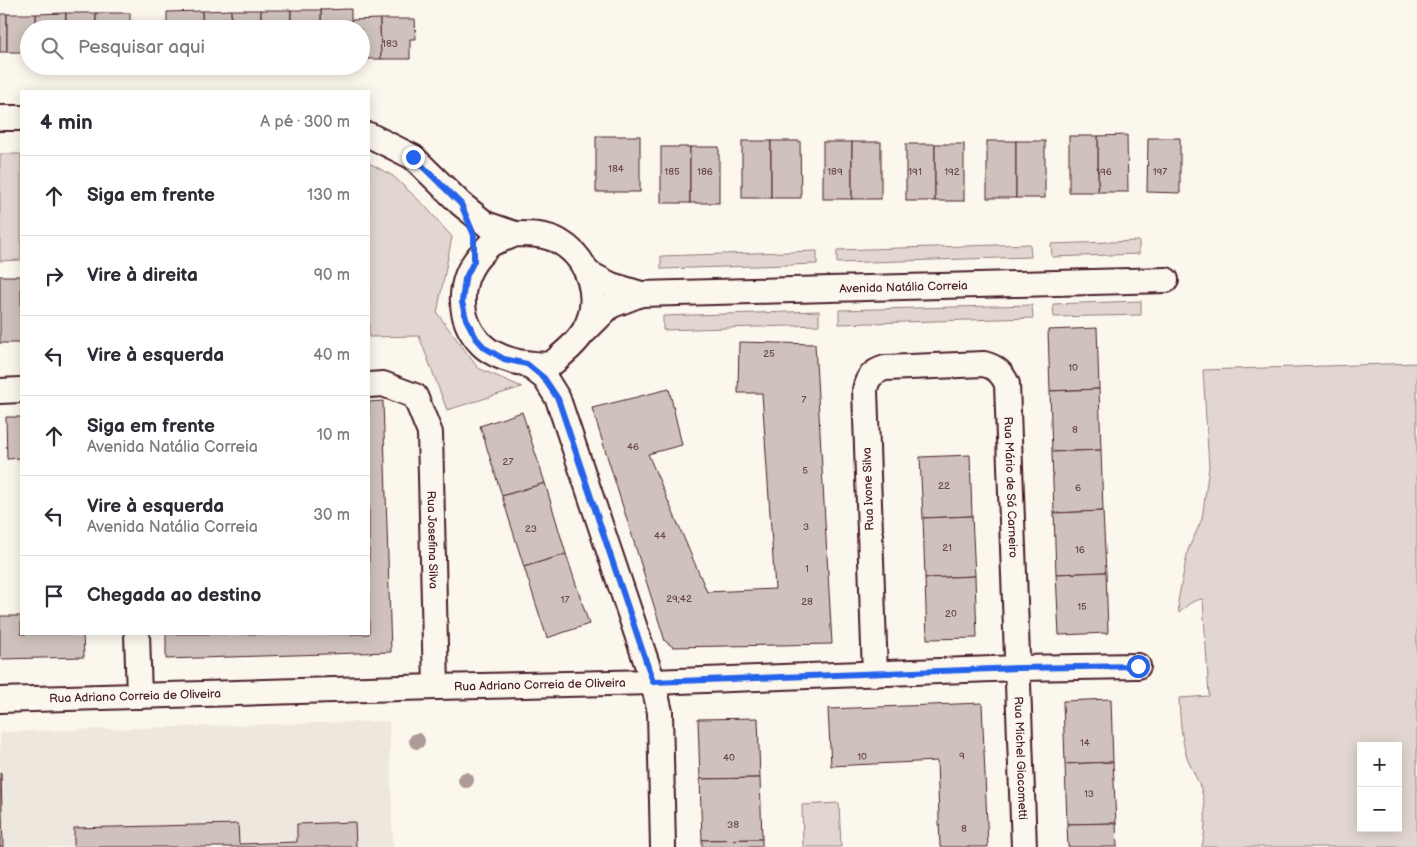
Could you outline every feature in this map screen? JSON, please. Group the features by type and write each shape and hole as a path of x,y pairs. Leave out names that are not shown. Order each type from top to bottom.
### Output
{"street":[{"path":"0,118 20,118"},
{"path":"370,136 413,157 461,204 486,224 516,234 538,234 559,241 576,255 588,273 593,295 592,309 563,373 558,399"},
{"path":"461,204 474,235 474,261"},
{"path":"516,234 491,245 474,261 465,279 462,302 466,319 476,338 485,348 504,359 527,364 551,364 578,339"},
{"name":"Avenida Natália Correia","path":"588,273 611,285 641,294 1166,280"},
{"name":"Avenida Natália Correia","path":"578,339 610,306 641,294"},
{"path":"527,364 544,378 558,399 653,682 660,712 662,847"},
{"name":"Rua Mário de Sá Carneiro","path":"939,366 984,364 997,369 1007,384 1018,668"},
{"name":"Rua Ivone Silva","path":"875,674 866,382 876,371 885,368 939,366"},
{"name":"Rua Josefina Silva","path":"370,385 383,384 415,396 430,433 436,687"},
{"path":"0,391 20,390"},
{"path":"137,635 139,696"},
{"name":"Rua Adriano Correia de Oliveira","path":"0,700 653,682 1018,668 1138,666"},
{"name":"Rua Michel Giacometti","path":"1018,668 1024,847"}],"shaded area":[{"path":"0,154 20,154 20,260 0,261"},
{"path":"370,164 393,176 425,206 452,237 437,313 478,368 522,387 447,410 419,336 370,337"},
{"path":"1139,241 1139,254 1052,257 1051,244"},
{"path":"1030,244 1031,257 837,263 837,250"},
{"path":"817,251 817,264 661,269 661,256"},
{"path":"1141,301 1141,315 1054,317 1053,304"},
{"path":"1032,305 1033,318 839,324 839,310"},
{"path":"819,311 819,325 663,330 663,316"},
{"path":"1417,363 1417,847 1202,847 1205,825 1204,803 1201,789 1185,750 1179,698 1209,696 1203,599 1190,603 1179,613 1178,601 1188,550 1202,519 1209,467 1203,370"},
{"path":"389,721 393,847 0,847 0,732"},
{"path":"839,803 841,847 803,847 802,805"}],"building":[{"path":"351,9 351,20 321,20 321,10"},
{"path":"231,10 232,20 202,20 202,11"},
{"path":"231,10 261,10 261,20 232,20"},
{"path":"261,10 291,10 291,20 261,20"},
{"path":"291,10 321,10 321,20 291,20"},
{"path":"202,11 202,20 167,20 167,12"},
{"path":"66,13 66,20 36,20 36,14"},
{"path":"66,13 96,13 96,20 66,20"},
{"path":"96,13 130,13 130,20 96,20"},
{"path":"0,14 7,14 7,52 0,52"},
{"path":"7,14 36,14 36,20 20,20 20,52 7,52"},
{"path":"380,19 381,59 370,59 370,20 351,20"},
{"path":"380,19 415,19 416,39 410,39 410,59 381,59"},
{"path":"1127,135 1128,192 1098,192 1098,136"},
{"path":"596,136 640,136 640,192 596,192"},
{"path":"1069,136 1098,136 1098,192 1069,192"},
{"path":"1148,138 1180,138 1180,193 1147,192"},
{"path":"742,141 771,141 771,198 742,198"},
{"path":"771,141 800,141 801,198 771,198"},
{"path":"987,141 1016,141 1016,198 987,198"},
{"path":"1016,141 1045,141 1045,198 1016,198"},
{"path":"823,142 852,142 852,199 823,199"},
{"path":"852,142 881,142 881,199 852,199"},
{"path":"906,144 935,144 935,201 906,201"},
{"path":"935,144 964,144 964,201 935,201"},
{"path":"661,147 690,147 690,203 661,203"},
{"path":"690,147 719,147 719,203 690,203"},
{"path":"0,276 20,276 20,343 0,343"},
{"path":"1097,328 1099,389 1050,391 1048,330"},
{"path":"739,342 815,344 832,644 673,647 665,641 592,408 669,389 682,445 648,454 707,592 775,589 762,393 738,393"},
{"path":"1099,389 1101,450 1052,452 1050,391"},
{"path":"383,401 391,652 166,659 166,635 370,635 370,402"},
{"path":"522,412 545,483 502,496 480,426"},
{"path":"6,417 20,417 20,458 7,459"},
{"path":"1101,450 1103,511 1054,513 1052,452"},
{"path":"970,455 972,516 923,518 920,457"},
{"path":"545,483 566,554 524,567 502,496"},
{"path":"1103,511 1106,572 1056,574 1054,513"},
{"path":"972,516 975,576 925,578 923,518"},
{"path":"566,554 589,624 547,638 524,567"},
{"path":"1106,572 1108,633 1059,635 1056,574"},
{"path":"975,576 977,638 927,639 925,578"},
{"path":"0,616 20,616 20,635 83,635 84,657 0,659"},
{"path":"1111,699 1113,762 1065,764 1063,701"},
{"path":"982,703 988,847 940,847 937,761 831,766 828,709"},
{"path":"758,718 760,778 700,779 698,719"},
{"path":"1113,762 1116,823 1067,824 1065,764"},
{"path":"1,773 3,847 0,847"},
{"path":"760,778 762,839 702,840 700,779"},
{"path":"355,822 356,847 74,847 74,828 238,824 239,844 297,842 297,824"},
{"path":"1116,823 1117,847 1068,847 1067,824"},
{"path":"762,839 762,847 702,847 702,840"}],"route":[{"path":"413,157 461,204 474,235 474,261 465,279 462,302 466,319 476,338 485,348 504,359 527,364 544,378 558,399 653,682 1018,668 1138,666"}]}
